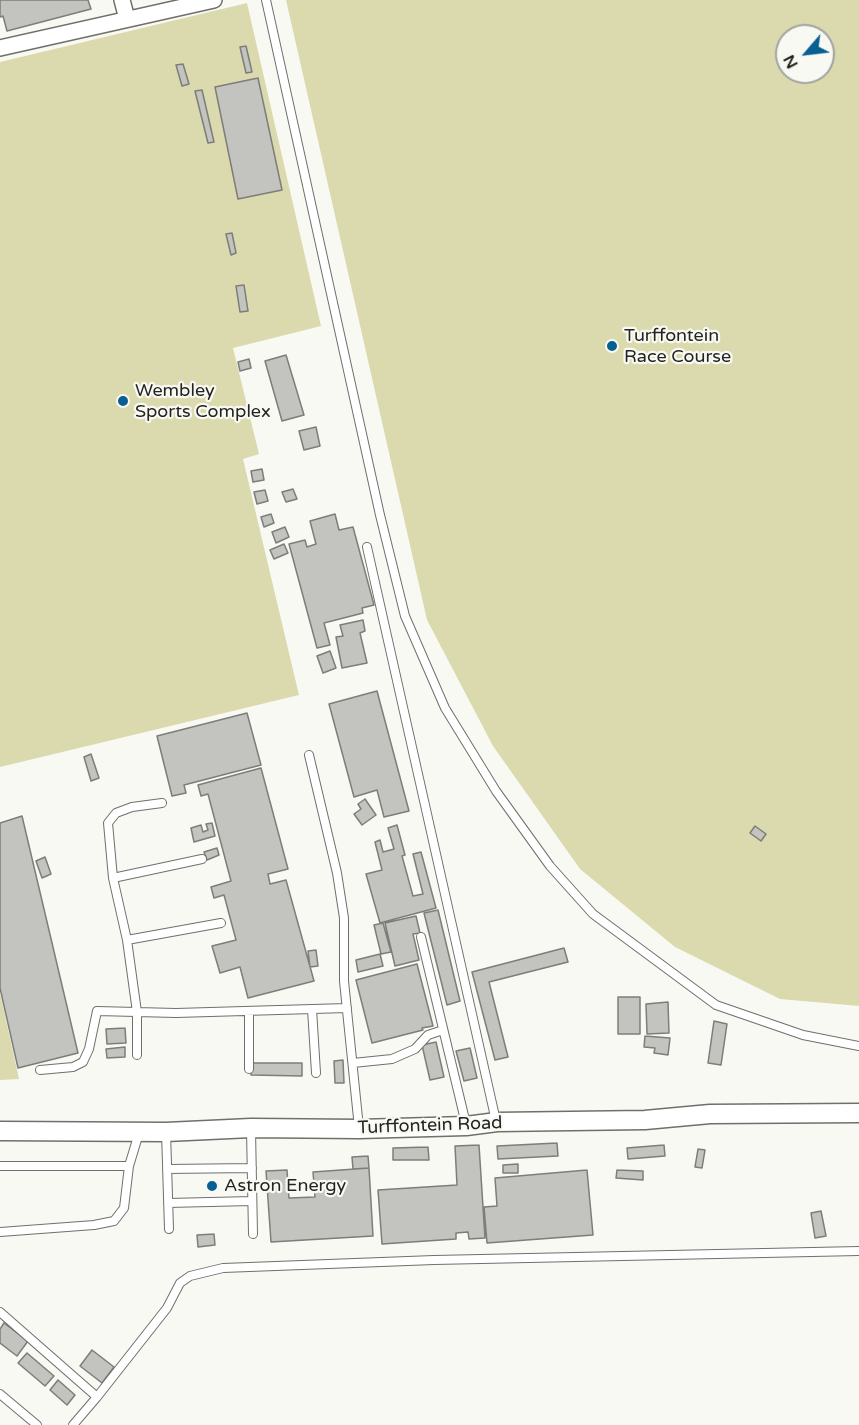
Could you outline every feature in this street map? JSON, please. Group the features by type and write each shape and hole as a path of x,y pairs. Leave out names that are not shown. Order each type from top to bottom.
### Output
{"street":[{"path":"122,0 127,19"},
{"path":"0,48 214,0"},
{"name":"Turffontein Road","path":"0,1131 166,1132 251,1128 359,1129 466,1126 497,1122 645,1120 710,1114 859,1113"}],"lane":[{"path":"266,0 405,616 445,708 496,791 550,866 593,914 716,1005 804,1035 859,1046"},
{"path":"367,547 497,1122"},
{"path":"309,755 337,873 344,918 344,981 359,1129"},
{"path":"137,1055 137,1012 127,940 113,878 108,824 116,813 132,807 162,803"},
{"path":"113,878 202,859"},
{"path":"127,940 221,923"},
{"path":"421,937 466,1126"},
{"path":"40,1071 73,1067 83,1062 89,1049 97,1011 249,1011 347,1008"},
{"path":"312,1009 316,1072"},
{"path":"249,1011 249,1069"},
{"path":"353,1062 392,1059 415,1049 428,1035 443,1030"},
{"path":"251,1128 252,1234"},
{"path":"0,1232 94,1225 114,1221 124,1208 129,1166 140,1131"},
{"path":"166,1132 169,1229"},
{"path":"0,1166 129,1166"},
{"path":"167,1169 252,1168"},
{"path":"168,1203 252,1201"},
{"path":"73,1425 167,1308 180,1283 190,1276 223,1268 434,1260 859,1251"},
{"path":"0,1312 97,1397"},
{"path":"0,1394 37,1425"}],"green space":[{"name":"Turffontein Race Course","path":"286,0 859,0 859,1006 780,999 675,947 580,869 493,746 427,620"},
{"name":"Wembley Sports Complex","path":"247,3 321,326 233,348 259,454 243,459 299,695 0,767 0,62"},
{"path":"0,993 19,1079 0,1080"}],"building":[{"path":"0,0 88,0 91,9 7,31 3,16 0,17"},
{"path":"246,46 252,72 246,73 240,47"},
{"path":"183,64 189,84 182,86 176,65"},
{"path":"258,78 282,190 238,199 215,87"},
{"path":"202,90 214,142 208,143 195,91"},
{"path":"232,233 236,253 231,255 226,234"},
{"path":"244,285 248,311 240,312 236,286"},
{"path":"286,355 304,415 282,421 265,361"},
{"path":"249,359 251,368 240,371 238,362"},
{"path":"316,427 320,446 304,450 299,431"},
{"path":"262,469 264,480 253,482 251,471"},
{"path":"293,489 297,499 286,502 282,492"},
{"path":"265,490 268,501 257,504 254,492"},
{"path":"271,514 274,523 264,527 261,517"},
{"path":"335,514 339,530 353,527 374,605 362,608 363,613 324,623 330,645 317,648 289,544 305,540 307,547 316,544 310,521"},
{"path":"285,527 289,537 276,543 272,532"},
{"path":"284,544 288,553 274,559 270,550"},
{"path":"363,620 365,631 360,633 367,663 342,668 336,637 343,636 340,625"},
{"path":"330,651 336,668 323,673 317,656"},
{"path":"377,691 409,811 384,817 377,790 354,797 329,704"},
{"path":"247,713 261,765 184,785 186,793 172,796 157,736"},
{"path":"91,754 99,778 91,781 84,757"},
{"path":"261,768 288,869 268,874 270,884 286,880 314,981 248,998 240,967 220,973 212,946 236,940 224,895 214,898 211,887 231,881 208,794 201,796 198,785"},
{"path":"365,799 376,815 362,825 354,814 361,809 358,804"},
{"path":"22,816 78,1053 18,1068 0,988 0,823"},
{"path":"212,823 215,836 194,842 191,828 201,825 203,832 208,830 206,824"},
{"path":"397,825 405,855 402,856 413,896 423,894 413,854 421,852 436,908 380,923 366,874 382,870 375,842 380,840 383,852 394,849 388,828"},
{"path":"755,826 766,834 761,841 750,833"},
{"path":"217,848 219,855 207,860 204,852"},
{"path":"45,857 51,874 42,878 36,861"},
{"path":"438,910 460,1001 447,1005 424,913"},
{"path":"416,916 420,933 413,934 419,960 395,966 385,923"},
{"path":"383,923 391,952 381,954 374,925"},
{"path":"564,948 568,962 489,982 508,1057 495,1060 472,972"},
{"path":"316,950 318,966 310,967 308,951"},
{"path":"380,954 383,966 358,972 356,960"},
{"path":"417,964 433,1026 372,1043 356,980"},
{"path":"618,997 640,997 640,1034 618,1034"},
{"path":"668,1002 669,1033 647,1034 646,1004"},
{"path":"714,1021 727,1024 721,1065 708,1063"},
{"path":"125,1028 126,1043 107,1044 106,1029"},
{"path":"645,1036 670,1038 668,1055 654,1053 655,1048 644,1047"},
{"path":"436,1042 444,1077 430,1080 422,1045"},
{"path":"125,1047 125,1057 107,1058 106,1049"},
{"path":"470,1048 477,1078 464,1081 456,1051"},
{"path":"343,1060 344,1083 335,1083 334,1061"},
{"path":"251,1063 302,1063 302,1076 251,1075"},
{"path":"557,1143 558,1156 498,1159 497,1146"},
{"path":"479,1145 485,1238 469,1239 468,1232 456,1233 456,1239 382,1244 378,1190 457,1185 455,1146"},
{"path":"664,1145 665,1156 628,1159 627,1148"},
{"path":"428,1147 429,1160 393,1160 393,1148"},
{"path":"698,1149 705,1150 702,1168 695,1167"},
{"path":"368,1156 369,1168 353,1169 352,1157"},
{"path":"518,1164 518,1173 503,1173 503,1165"},
{"path":"369,1168 373,1236 271,1242 266,1171 287,1170 289,1198 315,1197 313,1172"},
{"path":"587,1170 593,1235 487,1243 484,1207 497,1206 495,1178"},
{"path":"617,1170 643,1171 643,1180 616,1178"},
{"path":"821,1211 826,1236 815,1238 811,1213"},
{"path":"214,1234 215,1245 198,1247 197,1235"},
{"path":"4,1323 28,1341 17,1356 0,1343 0,1329"},
{"path":"92,1350 114,1367 102,1383 80,1366"},
{"path":"27,1353 54,1376 45,1386 18,1363"},
{"path":"58,1380 75,1395 67,1405 50,1390"}],"place":[{"name":"Turffontein Race Course","path":"612,346"},
{"name":"Wembley Sports Complex","path":"123,401"},
{"name":"Astron Energy","path":"212,1186"}]}
